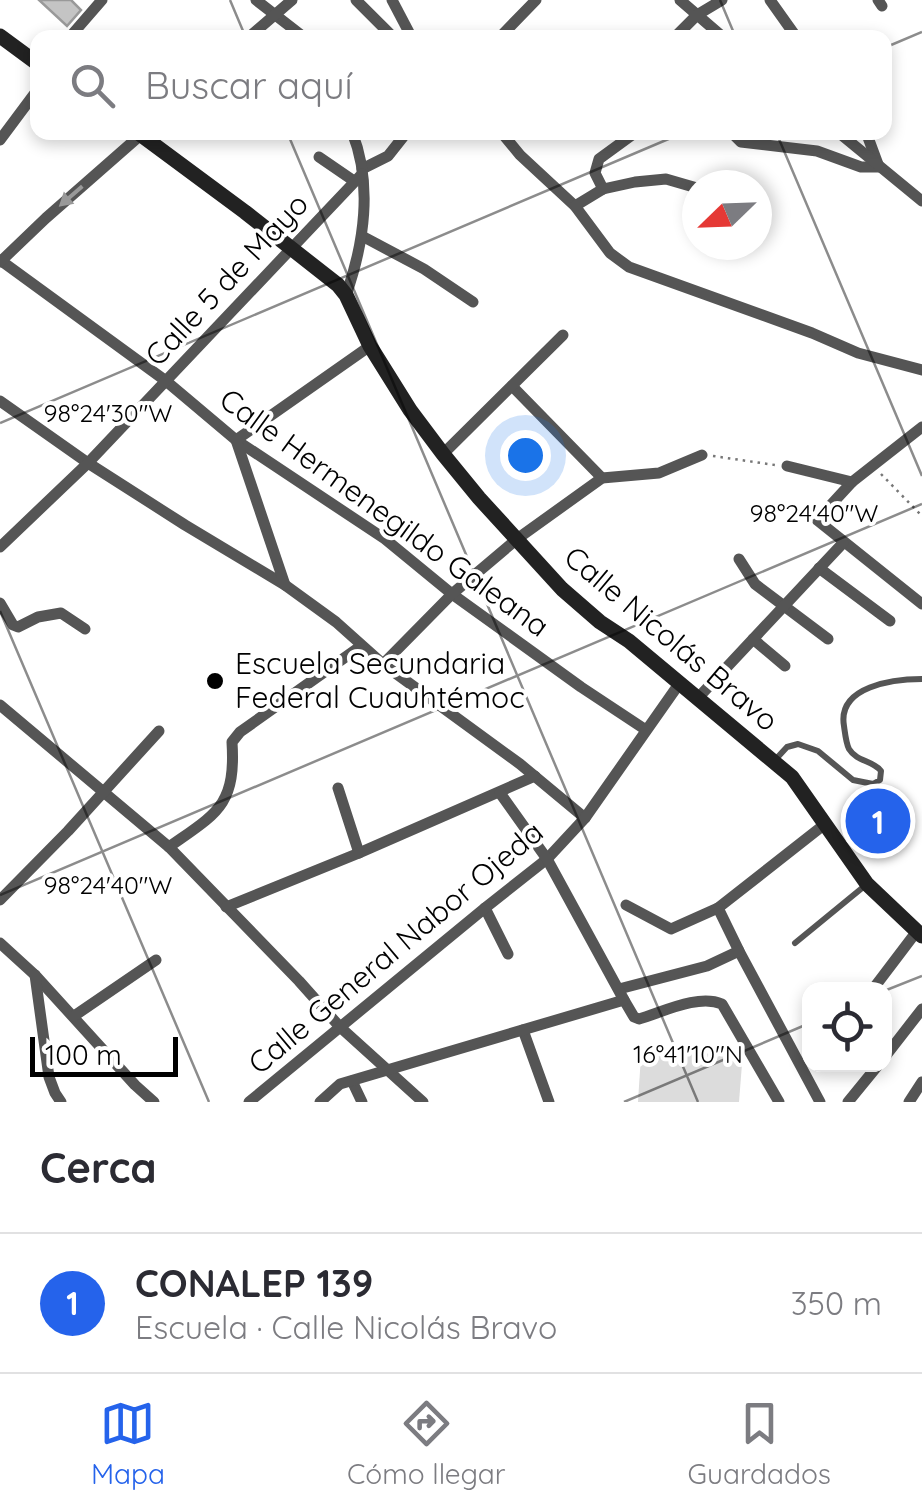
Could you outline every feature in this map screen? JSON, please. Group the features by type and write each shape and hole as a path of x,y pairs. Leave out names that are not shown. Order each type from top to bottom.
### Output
{"street":[{"path":"76,30 102,0"},
{"path":"256,0 294,30"},
{"path":"257,30 292,0"},
{"path":"356,0 386,30"},
{"path":"392,0 408,30"},
{"path":"506,30 536,0"},
{"path":"680,0 715,30"},
{"path":"682,30 722,0"},
{"path":"770,0 791,30"},
{"path":"0,36 30,58"},
{"path":"0,140 30,100"},
{"path":"0,261 132,140"},
{"name":"Calle Nicolás Bravo","path":"149,140 330,277 346,295 370,346 410,410 517,539 562,589 600,622 792,777 867,884 920,933"},
{"path":"346,295 362,236 353,140"},
{"name":"Calle 5 de Mayo","path":"0,547 88,463 359,175 388,156 401,140"},
{"path":"507,140 576,206 610,253 629,267 858,353 922,370"},
{"path":"602,189 595,173 599,160 625,140"},
{"path":"739,140 817,151 860,167 879,167"},
{"path":"847,140 922,201"},
{"path":"869,140 879,167"},
{"path":"319,157 359,175"},
{"path":"576,206 602,189 666,179 682,184"},
{"path":"362,236 424,269 473,302"},
{"name":"Calle Hermenegildo Galeana","path":"0,261 166,381 236,440 386,539 452,594 646,730"},
{"path":"443,454 563,334"},
{"path":"286,585 236,440 370,346"},
{"path":"512,386 602,478"},
{"path":"0,401 88,463 286,585 336,622 382,664 535,776 585,818"},
{"path":"922,426 852,482 817,520 922,604"},
{"path":"382,664 452,594 517,539 602,478 659,473 702,455"},
{"path":"786,466 852,482"},
{"path":"697,699 843,543"},
{"path":"739,559 755,584 828,640"},
{"path":"819,568 890,621"},
{"path":"0,603 18,627 38,617 61,613 85,629"},
{"path":"753,638 785,666"},
{"path":"169,847 209,818 229,794 232,742 240,732 361,646"},
{"name":"Calle General Nabor Ojeda","path":"249,1102 547,859 585,818 679,684"},
{"path":"0,704 169,847 340,1028 422,1102"},
{"path":"0,900 159,730"},
{"path":"226,907 535,776"},
{"path":"338,788 358,853"},
{"path":"500,793 547,859 634,1017 639,1019 712,1000 722,1004 778,1102"},
{"path":"626,904 672,929 718,908 825,824"},
{"path":"485,908 508,954"},
{"path":"718,908 818,1097 804,1102"},
{"path":"880,982 920,933"},
{"path":"0,943 154,1102"},
{"path":"320,1102 340,1084 522,1030 707,966 738,951"},
{"path":"74,1016 156,960"},
{"path":"35,975 49,1078 61,1102"},
{"path":"892,1047 922,1008"},
{"path":"522,1030 549,1102"},
{"path":"807,1076 810,1072"},
{"path":"848,1102 872,1072"},
{"path":"352,1081 362,1102"},
{"path":"909,1102 922,1082"}],"lane":[{"path":"774,761 787,747 798,744 818,751 854,780 873,784 880,780 881,771 848,749 842,716 864,689 922,679"},
{"path":"794,943 867,884"}],"path":[{"path":"702,455 786,466"},
{"path":"873,464 922,516"}],"shaded area":[{"path":"645,1049 740,1056 739,1102 638,1102 641,1055"}],"building":[{"path":"39,0 71,0 81,10 67,26"}],"place":[{"name":"Escuela Secundaria Federal Cuauhtémoc","path":"215,681"},
{"name":"CONALEP 139","path":"878,821"}]}
